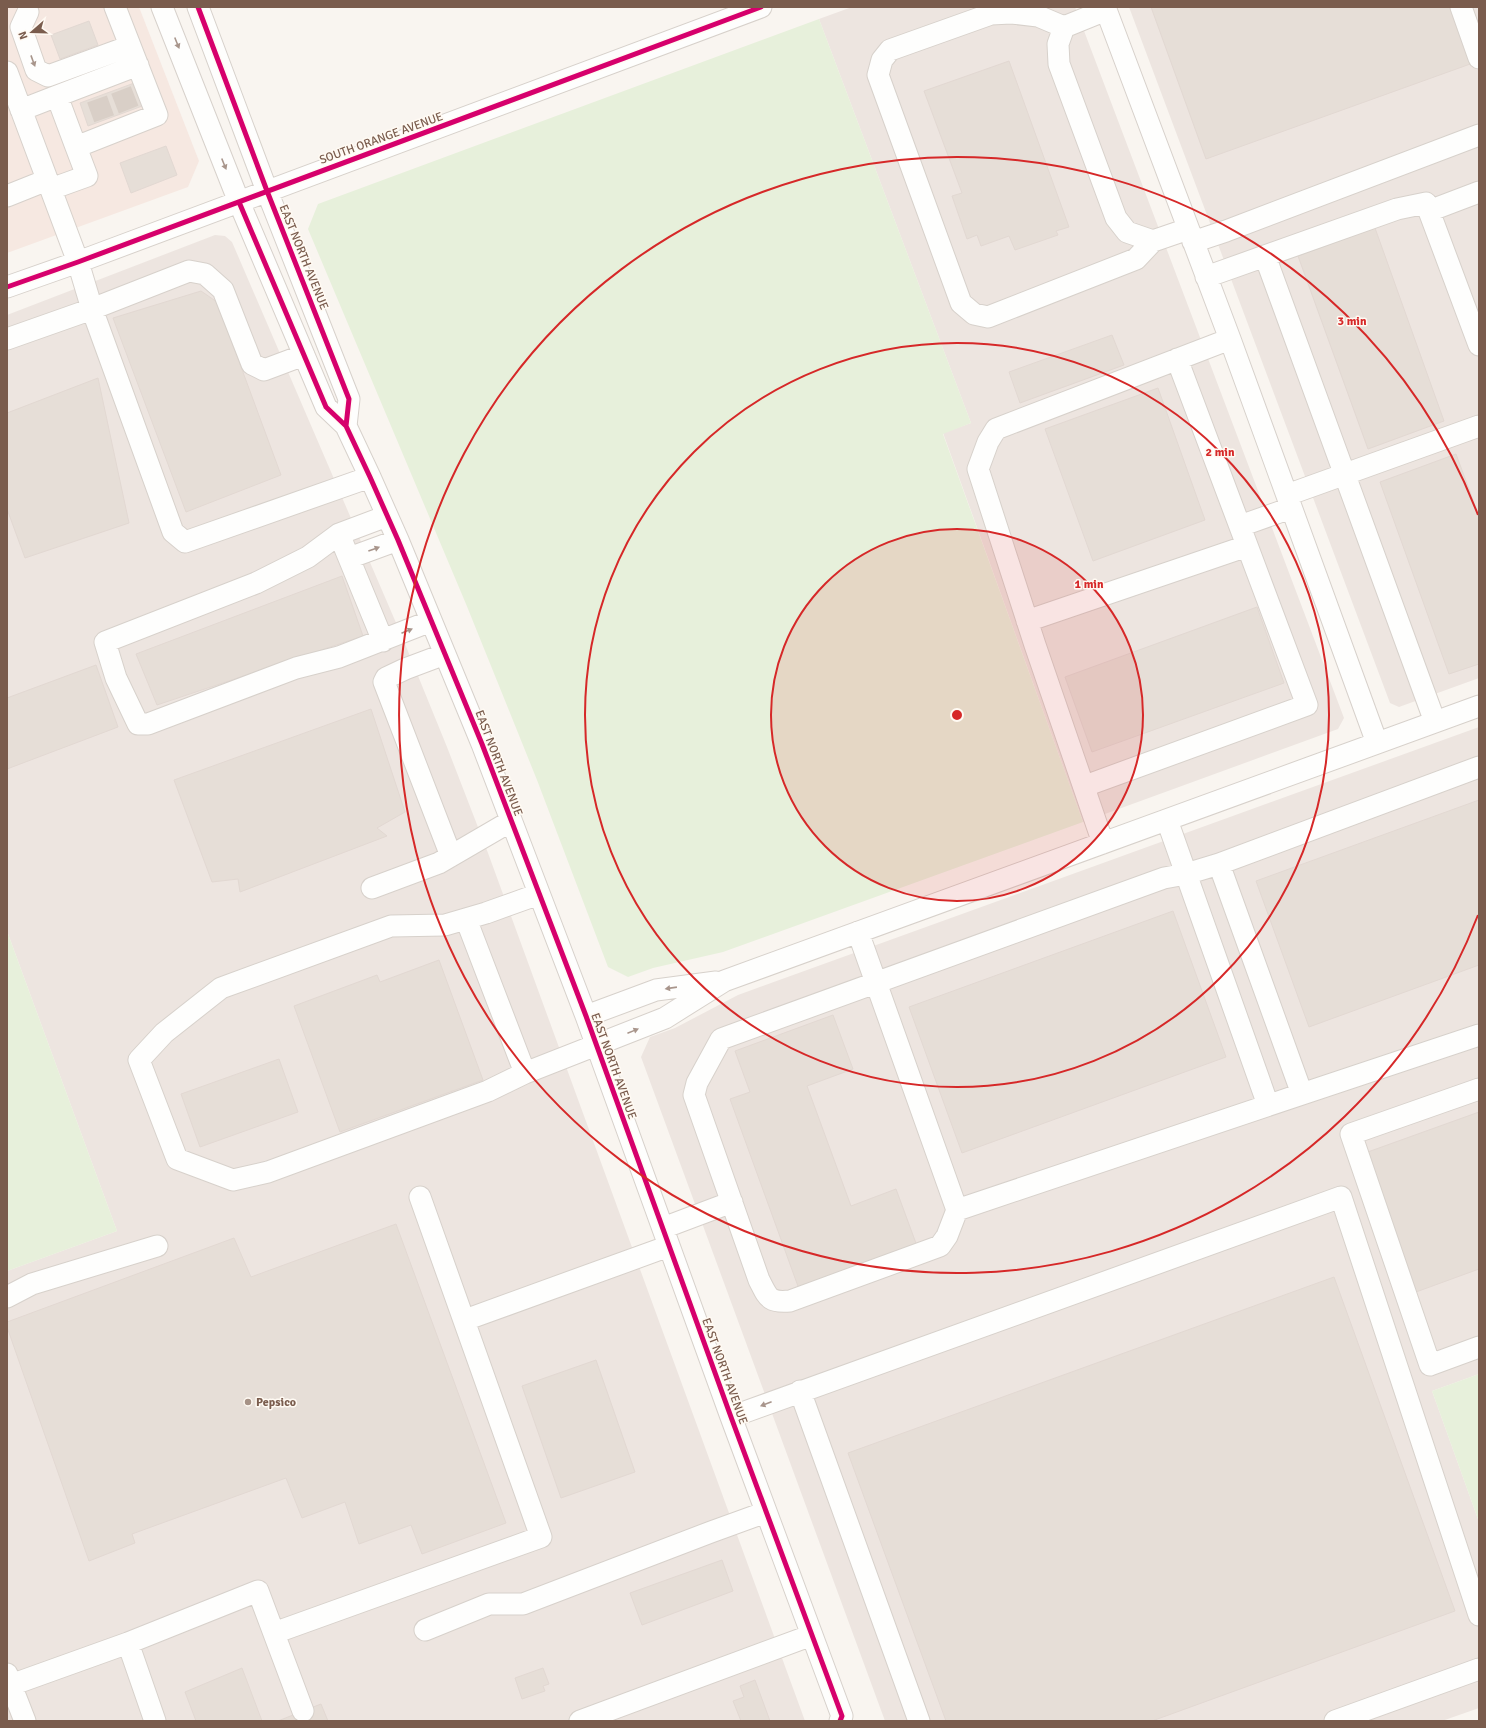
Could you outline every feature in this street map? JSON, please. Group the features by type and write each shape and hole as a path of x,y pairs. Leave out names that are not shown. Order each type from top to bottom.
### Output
{"street":[{"path":"76,147 107,127 132,119 157,115 115,7"},
{"name":"EAST NORTH AVENUE","path":"162,7 239,202 326,407 346,426 388,516 445,654 586,1016 731,1417 812,1635 840,1720"},
{"name":"EAST NORTH AVENUE","path":"198,7 267,192 349,399 346,426"},
{"name":"SOUTH ORANGE AVENUE","path":"7,287 267,192 761,7"},
{"path":"1461,7 1479,58"},
{"path":"32,9 20,27 36,70 48,76 130,46"},
{"path":"1153,241 1136,259 988,317 974,314 961,303 878,75 882,60 890,50 991,14 1011,13 1038,16 1064,27 1105,9 1230,339 1377,743"},
{"path":"1064,27 1058,44 1059,64 1116,218 1127,232 1153,241 1226,232 1479,136"},
{"path":"21,110 57,96 94,91 118,82 138,66"},
{"path":"7,72 78,262 92,308 173,532 185,542 370,478"},
{"path":"7,196 49,184 87,176 57,96"},
{"path":"1429,211 1479,192"},
{"path":"1206,277 1397,209 1426,203 1479,345"},
{"path":"1264,256 1435,722"},
{"path":"7,339 189,271 205,274 223,290 252,364 264,370 304,355"},
{"path":"1104,843 1027,621 978,469 988,442 996,429 1230,339"},
{"path":"1084,786 1307,705 1177,359"},
{"path":"1240,526 1344,475 1479,426"},
{"path":"388,516 339,534 308,557 256,583 105,642 116,678 138,724 148,724 296,668 339,657 431,621"},
{"path":"339,534 383,640"},
{"path":"349,558 398,540"},
{"path":"1027,621 1248,546"},
{"path":"445,654 405,668 386,678 384,682 451,856"},
{"path":"539,894 445,925 391,926 221,988 164,1033 139,1060 177,1159 234,1180 268,1172 481,1094 525,1073 666,1018 724,981 1479,706"},
{"path":"858,932 876,982 958,1210 947,1236 940,1246 800,1298 790,1301 774,1301 769,1298 759,1280 694,1096 697,1083 721,1039 876,982 1164,878 1186,874 1219,864 1479,767"},
{"path":"1166,820 1268,1106"},
{"path":"372,888 439,863 511,821"},
{"path":"1219,864 1302,1094"},
{"path":"466,919 525,1073"},
{"path":"586,1016 656,990 724,981"},
{"path":"958,1210 1479,1035"},
{"path":"1479,1088 1351,1134 1430,1365 1479,1347"},
{"path":"274,1633 541,1537 420,1197"},
{"path":"731,1417 1341,1197 1479,1615"},
{"path":"465,1320 666,1237 732,1202"},
{"path":"7,1297 32,1284 157,1246"},
{"path":"800,1391 919,1721"},
{"path":"425,1630 489,1604 523,1604 766,1512"},
{"path":"25,1721 9,1680 128,1644 258,1592 303,1711"},
{"path":"580,1721 812,1635"},
{"path":"128,1644 155,1721"},
{"path":"1335,1721 1479,1669"}],"shaded area":[{"path":"7,7 139,7 199,161 188,187 7,253"},
{"path":"852,7 1075,7 1344,718 1338,729 1083,822 943,433 971,423 819,19"},
{"path":"1129,7 1479,7 1479,678 1399,707 1390,703"},
{"path":"215,235 225,236 232,242 403,639 447,747 488,853 805,1721 7,1721 7,1271 117,1231 7,931 7,315"},
{"path":"1479,727 1479,1374 1432,1391 1479,1522 1479,1708 1442,1721 885,1721 641,1057 650,1037 675,1028 738,995"}],"green space":[{"path":"819,19 971,423 943,434 1083,822 723,952 653,968 628,977 608,967 537,780 466,604 308,229 318,204"},
{"path":"7,931 117,1231 7,1271"},
{"path":"1479,1374 1479,1522 1432,1391"}],"building":[{"path":"1151,7 1453,7 1473,63 1206,159"},
{"path":"89,21 98,45 60,59 51,35"},
{"path":"1009,61 1069,227 1056,231 1058,235 1015,250 1009,236 981,246 977,235 967,239 952,196 962,193 924,91"},
{"path":"137,82 145,105 88,126 80,103"},
{"path":"166,146 177,175 131,193 120,163"},
{"path":"1375,228 1444,421 1368,449 1298,256"},
{"path":"201,291 217,302 281,475 186,512 113,318"},
{"path":"1112,335 1124,365 1020,403 1009,372"},
{"path":"98,378 129,523 25,558 7,509 7,413"},
{"path":"1158,388 1205,520 1093,561 1045,429"},
{"path":"1456,454 1479,516 1479,664 1449,674 1380,482"},
{"path":"342,576 363,636 157,705 136,654"},
{"path":"1257,607 1284,683 1092,752 1065,677"},
{"path":"96,665 118,727 7,769 7,698"},
{"path":"371,709 405,812 377,828 387,836 240,892 238,879 212,882 174,780"},
{"path":"1479,800 1479,965 1309,1027 1256,881"},
{"path":"1173,911 1226,1057 962,1153 909,1007"},
{"path":"439,960 483,1080 340,1132 294,1006 377,975 380,982"},
{"path":"833,1015 853,1069 807,1086 851,1206 896,1189 917,1246 799,1289 730,1099 750,1092 735,1051"},
{"path":"279,1059 298,1112 200,1147 181,1094"},
{"path":"1479,1112 1479,1269 1416,1292 1365,1153"},
{"name":"Pepsico","path":"396,1224 506,1523 422,1554 411,1525 359,1544 345,1502 302,1518 286,1478 132,1534 135,1543 89,1561 7,1327 7,1322 234,1238 251,1277"},
{"path":"1334,1277 1455,1611 1152,1721 946,1721 848,1453"},
{"path":"596,1360 635,1472 561,1498 522,1386"},
{"path":"722,1560 733,1591 642,1625 630,1593"},
{"path":"242,1668 262,1721 196,1721 185,1692"},
{"path":"543,1668 549,1684 543,1686 545,1691 522,1699 515,1678"},
{"path":"755,1680 770,1721 741,1721 733,1701 744,1697 740,1686"},
{"path":"321,1704 328,1721 278,1721 303,1711"}],"tunnel":[{"path":"121,90 130,113"},
{"path":"97,99 105,121"}],"cycle path":[{"path":"198,7 267,191 349,399 346,426"},
{"path":"7,287 78,262 761,7"},
{"path":"239,202 326,407 346,426 370,477 398,540 482,744 586,1016 731,1417 842,1716 840,1721"}],"place":[{"name":"Pepsico","path":"248,1402"}]}
